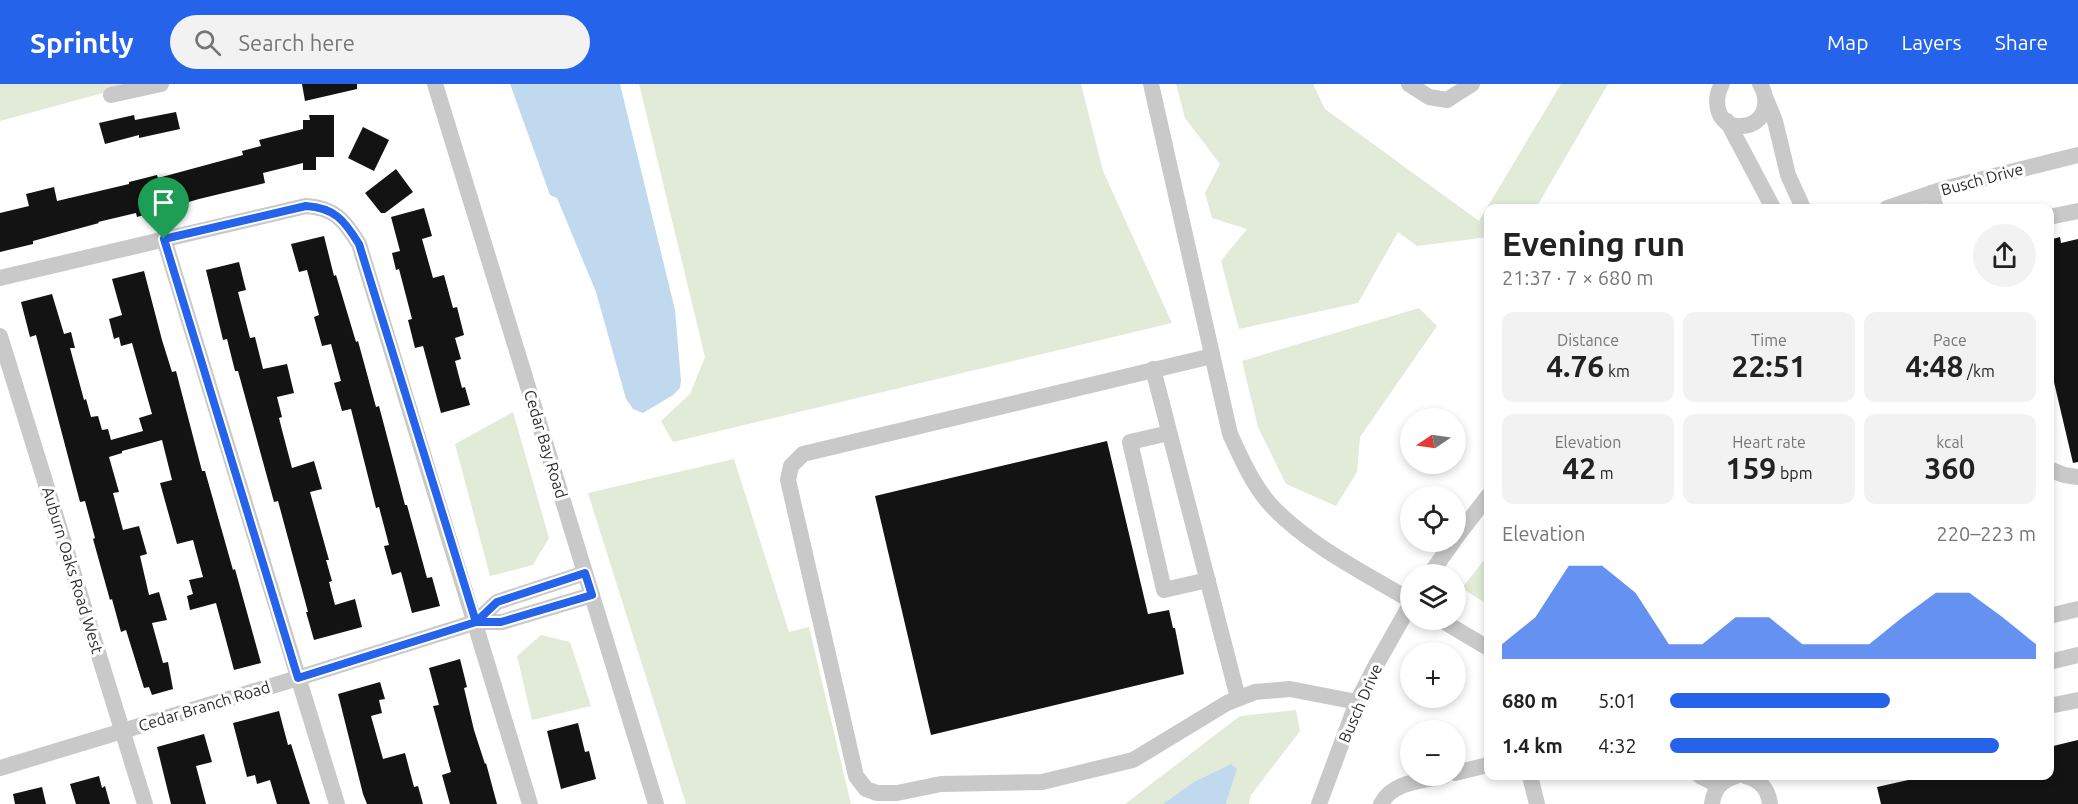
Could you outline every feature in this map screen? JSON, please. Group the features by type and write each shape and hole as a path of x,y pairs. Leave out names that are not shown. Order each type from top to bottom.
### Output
{"street":[{"path":"111,95 161,84"},
{"name":"Cedar Bay Road","path":"435,84 656,804"},
{"path":"1151,84 1230,434 1246,469 1269,502 1293,525 1326,549 1400,594"},
{"path":"1408,84 1429,97 1447,100 1472,84"},
{"path":"1722,84 1716,100 1717,109 1727,121 1771,204"},
{"path":"1727,121 1739,127 1751,124 1763,114 1763,91"},
{"path":"1763,91 1775,121 1788,174 1801,204"},
{"name":"Busch Drive","path":"1913,204 1933,201 2078,155"},
{"path":"0,278 306,206 322,207 337,215 359,244 530,804"},
{"path":"2054,217 2078,211"},
{"path":"164,239 337,804"},
{"name":"Auburn Oaks Road West","path":"0,336 145,804"},
{"path":"1212,356 803,454 791,466 788,480 855,776 866,789 878,793 897,793 941,784 1042,782 1133,760 1202,717 1254,692 1290,689 1358,702"},
{"path":"1153,369 1238,698"},
{"path":"1169,433 1130,442 1164,590 1208,580"},
{"path":"2054,471 2078,477"},
{"path":"1466,524 1484,501"},
{"name":"Cedar Branch Road","path":"476,622 497,602 585,573"},
{"name":"Cedar Branch Road","path":"0,768 476,622 501,622 592,595"},
{"path":"2054,615 2078,609"},
{"name":"Busch Drive","path":"1319,804 1358,702 1400,623"},
{"path":"1458,630 1484,646"},
{"path":"2054,661 2078,655"},
{"path":"2054,705 2078,700"},
{"path":"1466,770 1484,766"},
{"path":"1531,780 1537,804"},
{"path":"1708,780 1718,785"},
{"path":"1712,804 1718,785 1725,780"},
{"path":"1756,780 1767,792 1770,804"},
{"path":"1380,804 1386,794 1403,786"}],"green space":[{"path":"0,84 136,84 0,121"},
{"path":"639,84 1081,84 1103,171 1172,323 673,442 661,421 690,394 705,357"},
{"path":"1176,84 1314,84 1325,109 1479,221 1484,213 1484,238 1417,246 1398,232 1358,303 1239,329 1221,261 1247,229 1212,218 1205,193 1220,164 1185,118"},
{"path":"1561,84 1608,84 1538,204 1489,204"},
{"path":"1419,308 1437,326 1360,437 1357,472 1336,506 1286,484 1258,427 1242,361"},
{"path":"513,412 549,538 533,565 490,576 455,444"},
{"path":"734,459 789,632 809,627 851,804 686,804 588,493"},
{"path":"1484,560 1484,602 1466,591 1466,583"},
{"path":"541,635 570,642 591,706 532,720 517,656"},
{"path":"1296,710 1300,731 1251,795 1249,804 1226,804 1237,769 1192,783 1163,804 1125,804 1240,716"}],"water":[{"path":"510,84 620,84 675,310 681,381 680,388 673,395 643,413 633,409 626,399 596,292 557,198 550,195"},
{"path":"1231,764 1237,769 1226,804 1163,804 1192,783"}],"building":[{"path":"302,84 357,84 357,89 305,101"},
{"path":"176,112 180,129 139,138 139,135 105,144 99,123 134,115 135,120"},
{"path":"309,115 334,115 334,157 316,157 316,170 303,170 303,163 263,173 265,183 137,217 136,213 98,222 33,241 33,244 0,252 0,213 29,206 26,194 54,187 57,201 157,175 158,178 243,155 242,151 261,146 259,140 303,129 303,120 310,120"},
{"path":"363,127 389,140 374,171 348,158"},
{"path":"396,169 413,192 385,213 381,213 365,193"},
{"path":"424,208 432,236 422,239 433,278 444,275 453,308 457,307 464,335 455,338 461,359 455,361 462,388 465,387 470,405 441,413 423,346 415,348 408,320 412,319 399,269 396,270 392,253 400,251 391,217"},
{"path":"324,236 334,276 336,275 356,342 358,341 376,407 379,406 427,578 432,577 440,606 412,613 401,572 392,575 384,546 389,545 379,507 376,508 351,409 342,411 334,383 341,381 331,344 322,346 314,317 319,315 307,270 299,272 291,244"},
{"path":"2060,237 2061,243 2078,239 2078,462 2073,463 2054,382 2054,239"},
{"path":"239,262 246,290 238,292 250,338 255,337 263,369 287,364 294,393 277,397 282,417 279,418 292,468 314,461 322,489 310,492 329,560 326,560 335,605 355,599 362,627 314,640 278,501 274,502 238,371 235,371 227,339 223,340 206,270"},
{"path":"144,271 162,340 172,372 176,371 202,471 205,471 261,663 234,670 216,603 190,610 187,596 193,594 189,580 203,577 193,540 177,544 160,483 172,480 162,440 122,451 122,453 109,457 119,492 113,493 123,530 139,526 147,554 140,556 149,595 159,592 167,620 152,623 163,663 168,662 173,689 152,695 149,687 144,688 126,630 121,632 112,599 110,600 85,501 80,502 36,335 30,337 21,302 52,294 64,334 71,332 75,348 70,348 84,400 86,399 91,417 98,416 102,430 108,429 111,440 143,431 139,418 152,414 132,343 121,346 119,337 114,339 109,319 122,315 112,279"},
{"path":"1107,441 1148,614 1169,610 1184,674 931,735 875,496"},
{"path":"460,659 474,730 497,804 450,804 442,775 451,772 433,706 439,705 429,668"},
{"path":"380,682 385,699 379,700 382,713 371,716 383,759 405,753 414,787 418,786 423,804 367,804 363,794 338,694"},
{"path":"279,711 288,745 291,744 310,804 277,804 270,780 257,784 255,775 247,777 233,723"},
{"path":"578,723 585,752 589,751 596,779 561,789 547,731"},
{"path":"204,734 212,762 196,766 206,804 171,804 157,747"},
{"path":"2078,740 2078,804 1881,804 1877,787 1908,780 2054,780 2054,746"},
{"path":"99,776 102,788 105,786 110,804 76,804 70,784"},
{"path":"42,787 46,804 15,804 13,794"}],"route":[{"path":"164,239 298,678 476,622 501,622 592,595 585,573 497,602 476,622 359,244 337,215 322,207 306,206 164,239"}]}
